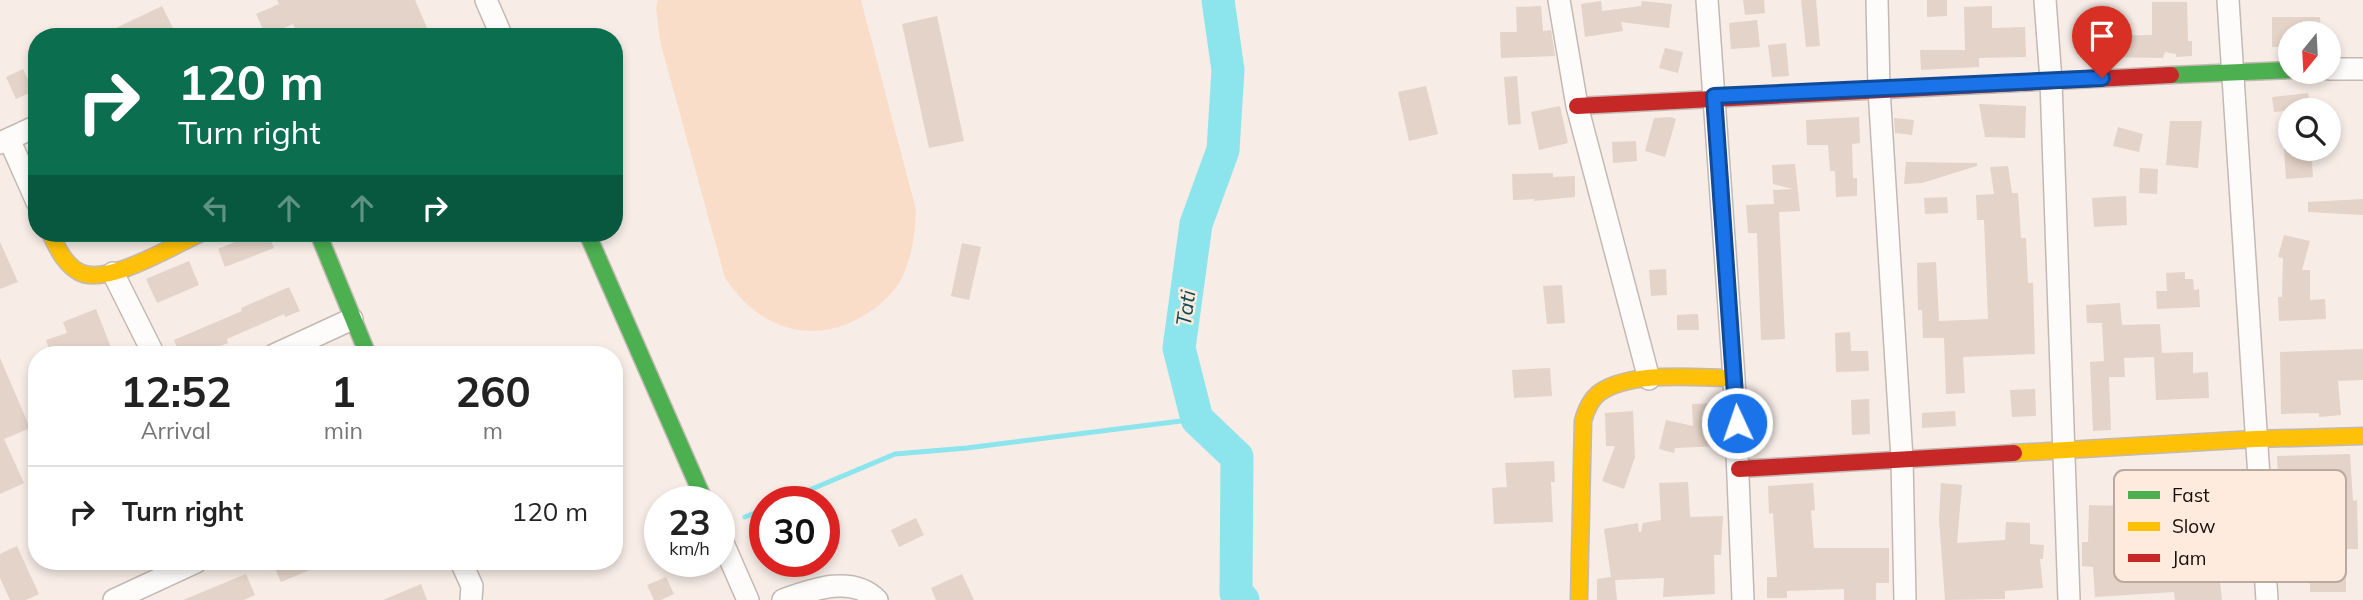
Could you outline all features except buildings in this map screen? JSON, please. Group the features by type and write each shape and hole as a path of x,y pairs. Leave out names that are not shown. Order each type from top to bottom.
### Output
{"street":[{"path":"486,0 498,28"},
{"path":"1559,0 1577,106 1648,379"},
{"path":"1707,0 1734,378 1744,600"},
{"path":"1877,0 1879,89 1902,460 1905,600"},
{"path":"2045,0 2051,81 2069,600"},
{"path":"2228,0 2257,470"},
{"path":"2342,69 2363,69"},
{"path":"1577,106 1714,96 2278,70"},
{"path":"28,130 4,141 28,185"},
{"path":"54,242 60,255 71,267 83,275 97,278 181,242"},
{"path":"322,242 364,346"},
{"path":"591,242 698,486"},
{"path":"113,273 150,346"},
{"path":"294,346 352,319"},
{"path":"1579,600 1583,497 1582,435 1586,409 1603,390 1648,379 1734,378"},
{"path":"1739,469 2255,439 2363,436"},
{"path":"114,600 179,570"},
{"path":"465,570 472,586 471,600"},
{"path":"735,570 748,600"},
{"path":"2266,582 2267,600"},
{"path":"783,600 827,586 861,590 877,600"}],"shaded area":[{"path":"658,0 861,0 916,210 912,245 902,278 887,298 868,313 848,324 827,330 789,328 754,310 725,278 660,41 656,8"}],"waterway":[{"name":"Tati","path":"1218,0 1228,70 1223,150 1196,224 1179,348 1197,419 1237,457 1236,593 1243,600"},
{"path":"819,486 895,454 967,448 1197,419"},
{"path":"745,517 749,515"}],"traffic: fast":[{"path":"2171,75 2278,71"},
{"path":"322,242 364,346"},
{"path":"591,242 698,486"}],"traffic: slow":[{"path":"55,242 69,264 79,272 91,275 106,274 140,263 183,242"},
{"path":"1579,600 1583,421 1591,402 1599,393 1628,381 1664,377 1734,378"},
{"path":"2014,453 2255,439 2363,436"}],"traffic: jam":[{"path":"1577,106 2171,75"},
{"path":"1739,469 2014,453"}],"route":[{"path":"1737,423 1714,96 2102,78"}]}
